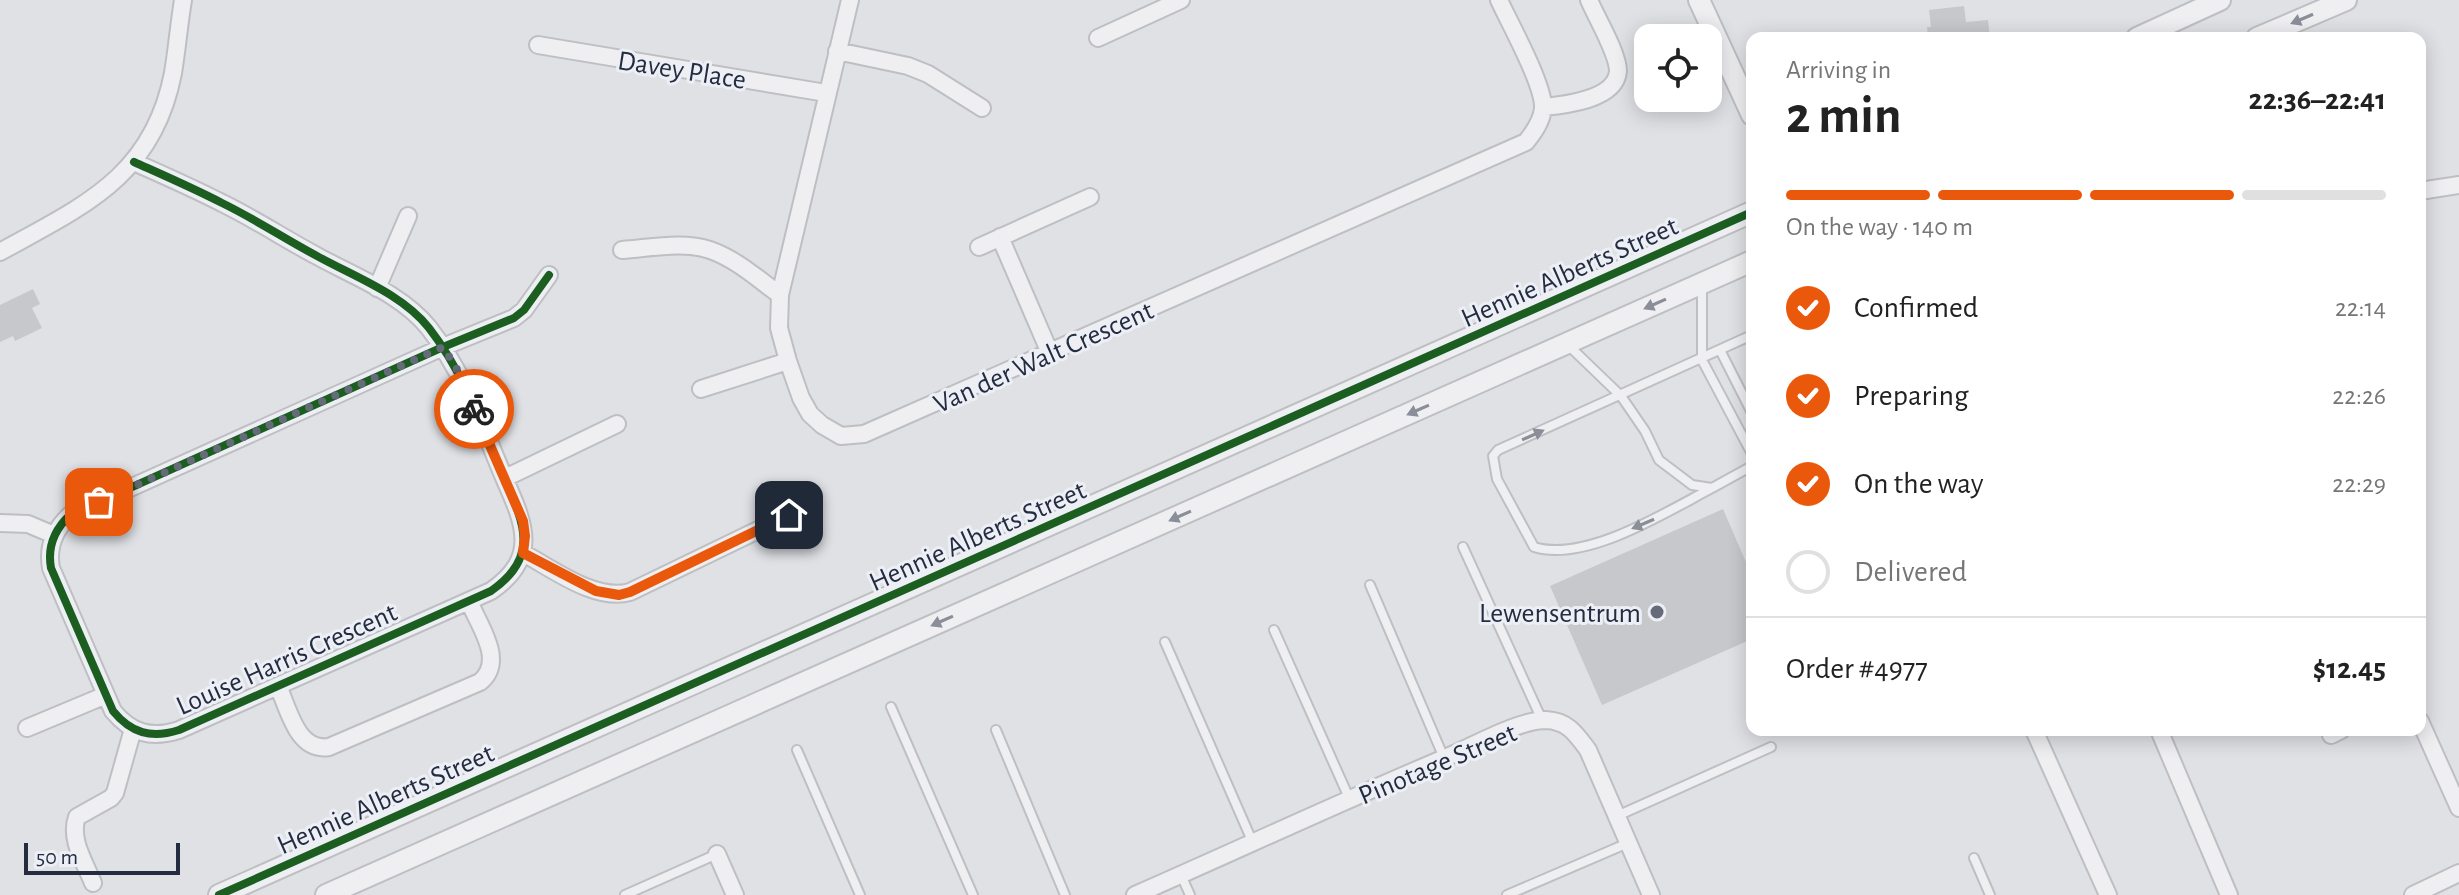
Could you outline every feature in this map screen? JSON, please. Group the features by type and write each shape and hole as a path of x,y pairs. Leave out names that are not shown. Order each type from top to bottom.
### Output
{"street":[{"path":"0,252 96,197 134,162 164,107 173,75 183,0"},
{"name":"Van der Walt Crescent","path":"850,0 780,295 779,328 801,398 810,414 841,436 864,434 1506,153 1526,142 1538,125 1543,107"},
{"path":"1098,38 1181,0"},
{"path":"1499,0 1539,88 1543,107 1582,101 1614,83 1618,72 1616,61 1589,0"},
{"path":"1699,0 1746,102"},
{"path":"2150,32 2220,0"},
{"path":"2271,32 2346,0"},
{"name":"Davey Place","path":"538,45 826,93"},
{"path":"837,51 908,66 928,74 982,108"},
{"path":"134,162 224,204 377,288 418,316 458,371 523,521 523,553 596,591 619,595 789,515"},
{"path":"2426,190 2459,185"},
{"path":"979,247 1090,197"},
{"name":"Hennie Alberts Street","path":"219,895 1746,215"},
{"path":"377,288 408,216"},
{"path":"1000,237 1050,353"},
{"path":"622,250 673,246 710,250 730,259 780,295"},
{"path":"326,895 1746,264"},
{"path":"93,883 74,838 73,827 77,817 115,793 133,729 122,722 106,695 51,568 50,550 54,535 70,515 514,318 524,310 549,275"},
{"path":"701,389 788,361"},
{"path":"505,478 617,424"},
{"path":"0,523 28,524 54,535"},
{"name":"Louise Harris Crescent","path":"133,729 152,735 170,733 469,601 505,582 523,553"},
{"path":"278,686 300,736 307,745 318,749 480,682 489,675 493,664 469,601"},
{"path":"27,728 106,695"},
{"name":"Pinotage Street","path":"1135,895 1444,758 1542,720 1559,721 1573,729 1588,750 1651,895"},
{"path":"2426,734 2459,808"},
{"path":"2037,736 2108,895"},
{"path":"2162,736 2229,895"},
{"path":"717,854 735,895"},
{"path":"2413,895 2459,873"}],"lane":[{"path":"1702,283 1702,360 1746,443"},
{"path":"1746,338 1498,450 1493,456 1497,479 1534,547 1554,551 1587,545 1647,522 1746,469"},
{"path":"1566,344 1621,396 1645,431 1659,460 1692,485 1712,488"},
{"path":"1720,350 1746,401"},
{"path":"1463,547 1542,720"},
{"path":"1370,585 1444,758"},
{"path":"1274,630 1350,800"},
{"path":"1165,642 1253,843"},
{"path":"891,707 973,895"},
{"path":"996,730 1065,895"},
{"path":"1617,816 1771,747"},
{"path":"797,750 860,895"},
{"path":"1507,895 1628,843"},
{"path":"625,895 717,854"},
{"path":"1974,858 1990,895"},
{"path":"1181,875 1190,895"}],"building":[{"path":"1964,6 1966,22 1988,20 1989,32 1927,32 1927,27 1931,27 1929,10"},
{"path":"33,289 40,304 32,308 42,328 15,341 13,336 0,342 0,305"},
{"name":"Lewensentrum","path":"1723,509 1746,562 1746,642 1602,705 1550,586"}],"cycle path":[{"path":"134,162 200,192 377,287 418,316 429,328 441,345 453,363 472,401 518,512 524,540 516,566 491,591 179,730 159,734 142,732 127,725 113,711 51,568 51,545 65,520 70,515 443,347 514,318 524,310 549,275"},
{"path":"219,895 1746,215"}],"way so far":[{"path":"99,502 443,347 458,371 474,409"}],"place":[{"name":"Lewensentrum","path":"1657,612"}],"route":[{"path":"474,409 523,521 523,553 607,595 630,592 789,515"}]}
